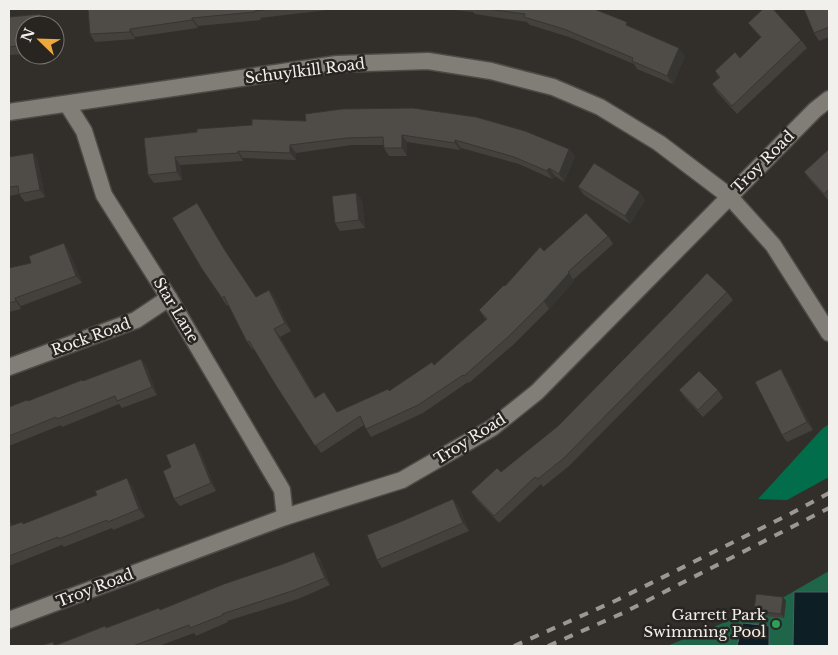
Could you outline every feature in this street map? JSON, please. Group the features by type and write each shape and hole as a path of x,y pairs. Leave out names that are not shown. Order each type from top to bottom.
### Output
{"street":[{"name":"Schuylkill Road","path":"9,112 337,64 428,62 491,71 554,87 600,107 659,142 729,196 773,245 829,333"},
{"name":"Troy Road","path":"9,620 286,517 402,480 492,428 537,392 729,196 815,110 829,99"},
{"name":"Star Lane","path":"67,104 84,131 104,195 169,298 282,490 286,517"},
{"name":"Rock Road","path":"9,367 136,320 169,298"}],"green space":[{"path":"829,424 829,477 787,500 758,499 822,429"},
{"name":"Garrett Park Swimming Pool","path":"829,571 829,646 667,646 777,601"}],"water":[{"path":"794,592 829,592 829,646 793,646"},
{"path":"743,623 769,626 769,646 737,646"}],"building":[{"path":"88,9 271,9 192,18 192,20 130,29 130,32 90,34"},
{"path":"487,9 594,9 627,22 626,25 679,48 667,76 632,61 633,58 564,29 524,17 525,14"},
{"path":"763,9 773,9 801,40 732,106 712,84 720,77 715,71 735,52 740,58 761,37 748,23"},
{"path":"804,9 829,9 829,27 814,33"},
{"path":"15,16 15,46 9,47 9,17"},
{"path":"413,108 476,117 525,131 569,149 559,174 549,168 547,171 514,157 455,140 455,143 402,135 402,148 384,148 383,137 347,138 290,145 290,153 238,151 238,153 175,157 177,172 148,175 144,138 197,132 197,129 252,125 252,119 306,121 305,114 342,109"},
{"path":"829,149 829,189 824,194 804,172"},
{"path":"33,153 40,190 19,194 18,186 9,187 9,157"},
{"path":"594,163 640,192 625,216 578,187"},
{"path":"356,193 359,220 335,223 332,196"},
{"path":"197,203 224,249 256,297 269,290 285,323 274,329 315,398 324,392 337,412 388,389 389,391 432,362 434,365 487,319 479,310 505,286 540,247 544,251 586,213 608,236 568,272 544,301 508,337 464,376 418,405 366,429 360,416 315,446 249,341 247,342 224,296 222,298 202,269 172,218"},
{"path":"64,243 76,276 15,298 16,301 9,303 9,268 31,263 29,256"},
{"path":"707,273 727,292 564,458 538,479 535,477 494,516 471,492 497,468 501,472 558,426"},
{"path":"141,359 152,387 117,401 115,396 9,436 9,407"},
{"path":"781,369 807,422 782,435 755,382"},
{"path":"699,371 718,390 698,410 679,390"},
{"path":"195,443 211,483 174,499 163,471 171,467 166,455"},
{"path":"127,478 139,509 108,522 107,520 9,556 9,522 10,526 22,522 23,524 97,495 95,491"},
{"path":"453,499 463,523 377,560 367,535"},
{"path":"314,552 325,578 222,614 190,628 189,625 133,646 54,646 105,626 106,628 159,608 160,610 224,584"},
{"path":"756,594 783,597 781,614 754,611"},
{"path":"53,642 54,646 40,646"}],"railway":[{"path":"514,646 617,600 829,493"},
{"path":"548,646 623,613 829,508"}],"place":[{"name":"Garrett Park Swimming Pool","path":"776,624"}]}
